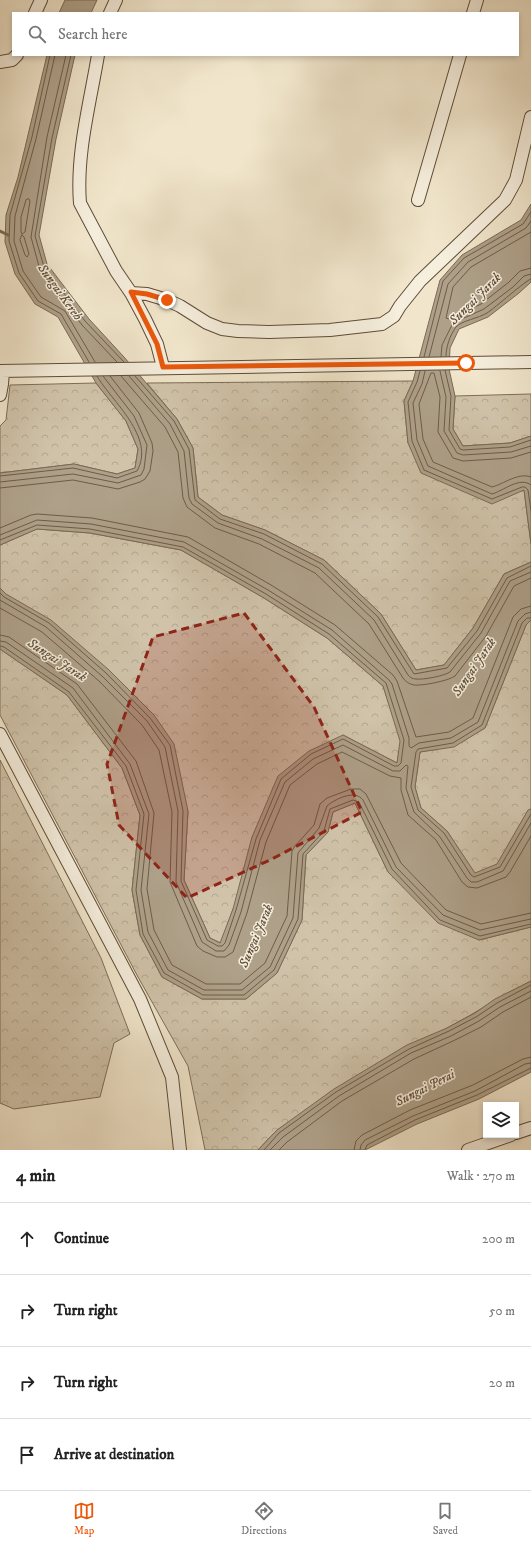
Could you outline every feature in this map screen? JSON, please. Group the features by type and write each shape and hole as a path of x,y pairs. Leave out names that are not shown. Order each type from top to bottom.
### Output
{"street":[{"path":"35,12 41,0"},
{"path":"110,12 116,0"},
{"path":"473,12 477,0"},
{"path":"0,62 12,60 16,56"},
{"path":"94,56 84,132 79,191 80,203 116,272 131,292 157,344 160,367"},
{"path":"418,200 460,56"},
{"path":"131,292 147,294 167,300 180,306 207,323 238,331 269,332 330,330 382,324 394,316 420,281 505,200 516,180 531,116"},
{"path":"0,395 2,384 1,371 160,367 531,362"},
{"path":"0,734 140,999 172,1078 180,1150"},
{"path":"519,1132 531,1128"},
{"path":"468,1150 502,1138"}],"highlighted area":[{"path":"244,613 314,707 362,812 270,860 187,898 119,825 107,764 153,637"}],"green space":[{"path":"413,381 404,401 408,443 524,490 531,544 531,562 504,574 473,628 444,665 416,670 381,614 324,560 265,530 222,515 198,497 193,448 177,419 147,383"},
{"path":"96,383 126,421 138,449 135,468 117,474 74,464 0,473 0,426 6,420 10,385"},
{"path":"531,394 531,436 510,443 463,446 453,429 455,396"},
{"path":"37,529 90,533 181,550 264,598 327,638 383,686 401,741 397,763 343,735 233,909 221,943 210,938 184,880 188,811 0,588 0,545"},
{"path":"531,620 531,809 528,811 497,865 475,874 447,831 421,808 415,787 420,752 454,746 485,728 526,625"},
{"path":"0,649 67,695 122,768 140,815 132,890 140,935 162,977 202,999 246,999 277,973 302,920 306,855 328,832 333,812 355,803 388,872 479,940 531,927 531,981 447,1028 277,1130 258,1150 205,1150 188,1066 138,977 0,715"},
{"path":"0,760 101,958 130,1034 114,1043 100,1097 14,1109 0,1103"}],"water":[{"path":"65,0 97,0 91,12 59,12"},
{"path":"47,56 75,56 56,139 39,235 47,264 89,319 177,419 193,448 198,497 222,515 265,530 324,560 381,614 416,670 444,665 473,628 504,574 531,562 531,620 526,625 485,728 454,747 420,752 415,787 421,808 447,831 475,873 497,864 528,810 531,809 531,927 479,940 438,923 388,872 355,803 333,812 328,832 306,855 302,920 277,973 246,999 202,999 162,977 140,935 132,890 140,815 122,768 67,695 0,649 0,588 6,594 51,620 109,670 154,715 174,744 188,811 184,880 210,938 220,943 233,909 252,837 278,776 309,751 343,735 397,763 400,741 383,686 327,638 264,598 181,550 90,533 37,529 0,545 0,473 74,464 117,474 135,468 138,449 126,421 96,383 58,317 35,304 15,274 5,242 6,215 18,177"},
{"name":"Sungai Jarak","path":"531,204 531,282 488,317 459,329 450,348 449,369 455,396 453,429 463,446 510,443 531,436 531,544 524,490 492,504 421,473 408,443 404,401 413,381 440,280 462,255 521,220"},
{"name":"Sungai Perai","path":"531,981 531,1072 479,1099 417,1124 365,1150 258,1150 277,1130 334,1089 407,1045 447,1028 475,1013 495,999"}],"waterway":[{"path":"0,231 8,235"}],"route":[{"path":"167,300 147,294 131,292 157,344 163,367 466,363"}],"water label":[{"name":"Sungai Kereh","path":"60,292"}]}
